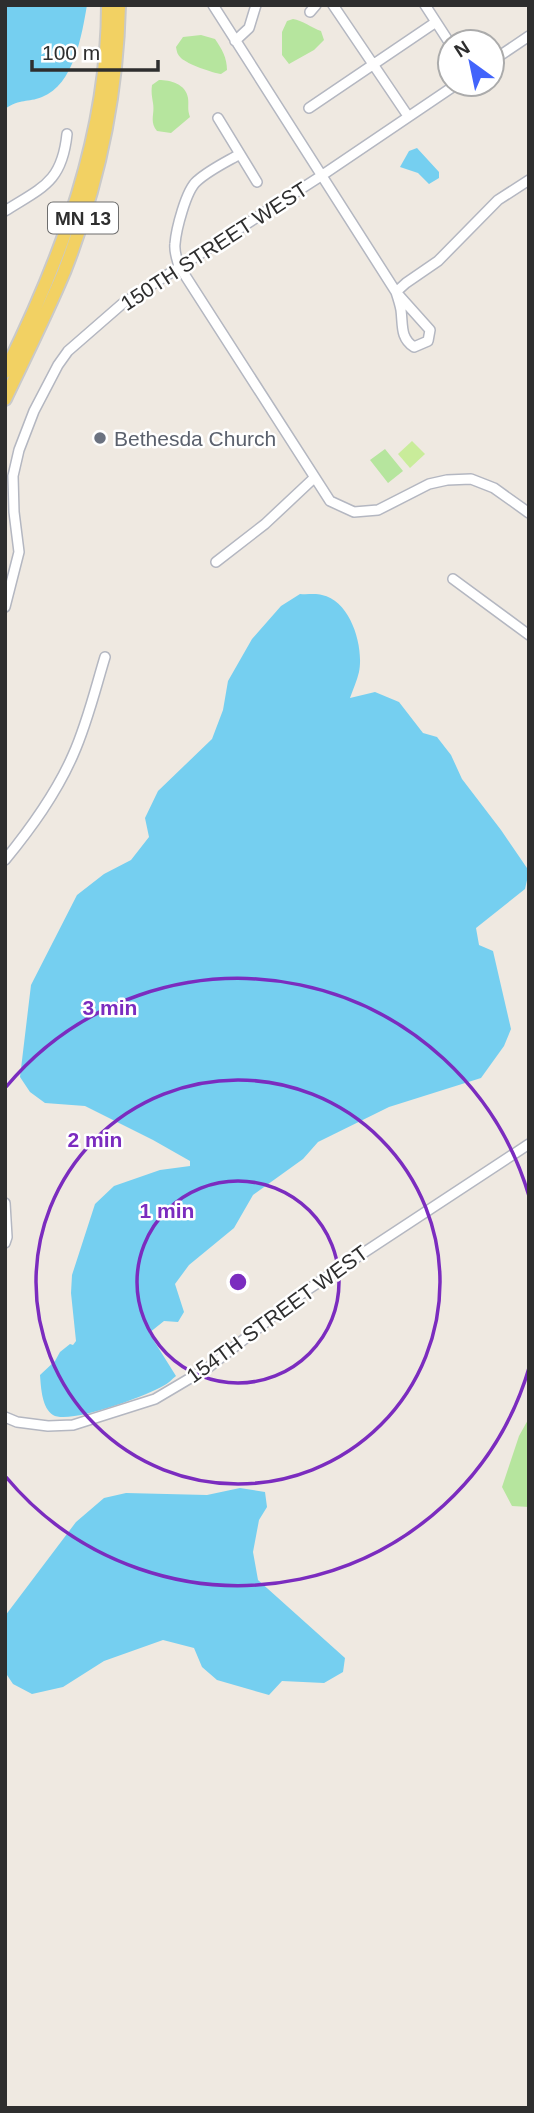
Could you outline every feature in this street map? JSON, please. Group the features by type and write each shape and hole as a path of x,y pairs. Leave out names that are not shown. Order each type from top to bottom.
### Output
{"main road":[{"name":"MN 13","path":"5,372 57,259 78,198 94,135 108,37 108,5"},
{"name":"MN 13","path":"5,399 64,272 94,180 118,44 119,5"}],"street":[{"path":"213,5 397,292 429,330 428,341 414,347 407,342 401,327 397,292"},
{"path":"235,41 249,28 256,5"},
{"path":"333,5 408,116"},
{"path":"425,5 440,28"},
{"path":"309,108 436,22"},
{"path":"506,52 529,36"},
{"name":"150TH STREET WEST","path":"6,602 19,552 13,476 19,450 34,411 68,351 122,304 321,176 436,98"},
{"path":"218,118 257,182"},
{"path":"5,211 48,183 57,173 63,159 66,134"},
{"path":"240,154 196,181 190,188 175,243 179,266 330,501 354,512 378,510 429,484 471,479 494,488 529,513"},
{"path":"397,292 438,261 498,200 529,180"},
{"path":"216,562 265,524 314,478"},
{"path":"453,579 529,635"},
{"path":"5,860 36,821 72,757 87,720 104,657"},
{"name":"154TH STREET WEST","path":"5,1417 17,1422 48,1426 74,1425 155,1399 209,1367 304,1292 529,1144"},
{"path":"5,1203 5,1243"}],"green space":[{"path":"293,19 321,31 324,40 314,50 289,64 282,55 282,32 287,21"},
{"path":"201,35 215,39 222,50 227,70 221,74 189,63 178,54 176,47 183,37"},
{"path":"159,80 181,86 187,93 190,117 171,133 157,131 153,124 152,85"},
{"path":"412,441 425,454 410,468 398,454"},
{"path":"385,449 403,471 388,483 370,460"},
{"path":"529,1418 529,1507 512,1506 502,1487 519,1436"}],"water":[{"path":"5,5 87,5 75,57 62,82 42,97 15,103 5,109"},
{"path":"417,148 439,172 439,178 429,184 418,173 400,167 409,151"},
{"path":"300,594 319,594 332,599 348,615 357,638 360,662 350,698 375,692 399,702 423,733 437,737 451,755 462,779 529,871 525,889 476,928 479,945 493,951 511,1029 504,1046 481,1078 389,1107 318,1142 303,1159 253,1195 234,1228 189,1265 175,1284 184,1312 178,1322 164,1321 149,1333 176,1376 168,1383 108,1408 75,1416 53,1415 44,1403 40,1375 55,1361 60,1352 76,1341 72,1275 95,1204 114,1186 160,1170 190,1166 190,1161 85,1106 45,1103 30,1092 20,1077 31,985 77,895 104,874 131,860 149,837 145,818 158,791 212,739 223,710 228,681 252,639 281,606"},
{"path":"240,1488 265,1492 267,1507 259,1520 253,1552 258,1580 345,1658 343,1672 324,1683 282,1681 269,1695 217,1680 202,1667 194,1648 163,1640 104,1661 63,1687 32,1694 13,1684 5,1672 5,1616 76,1522 104,1498 126,1493 207,1495"}],"place":[{"name":"Bethesda Church","path":"100,438"}]}
